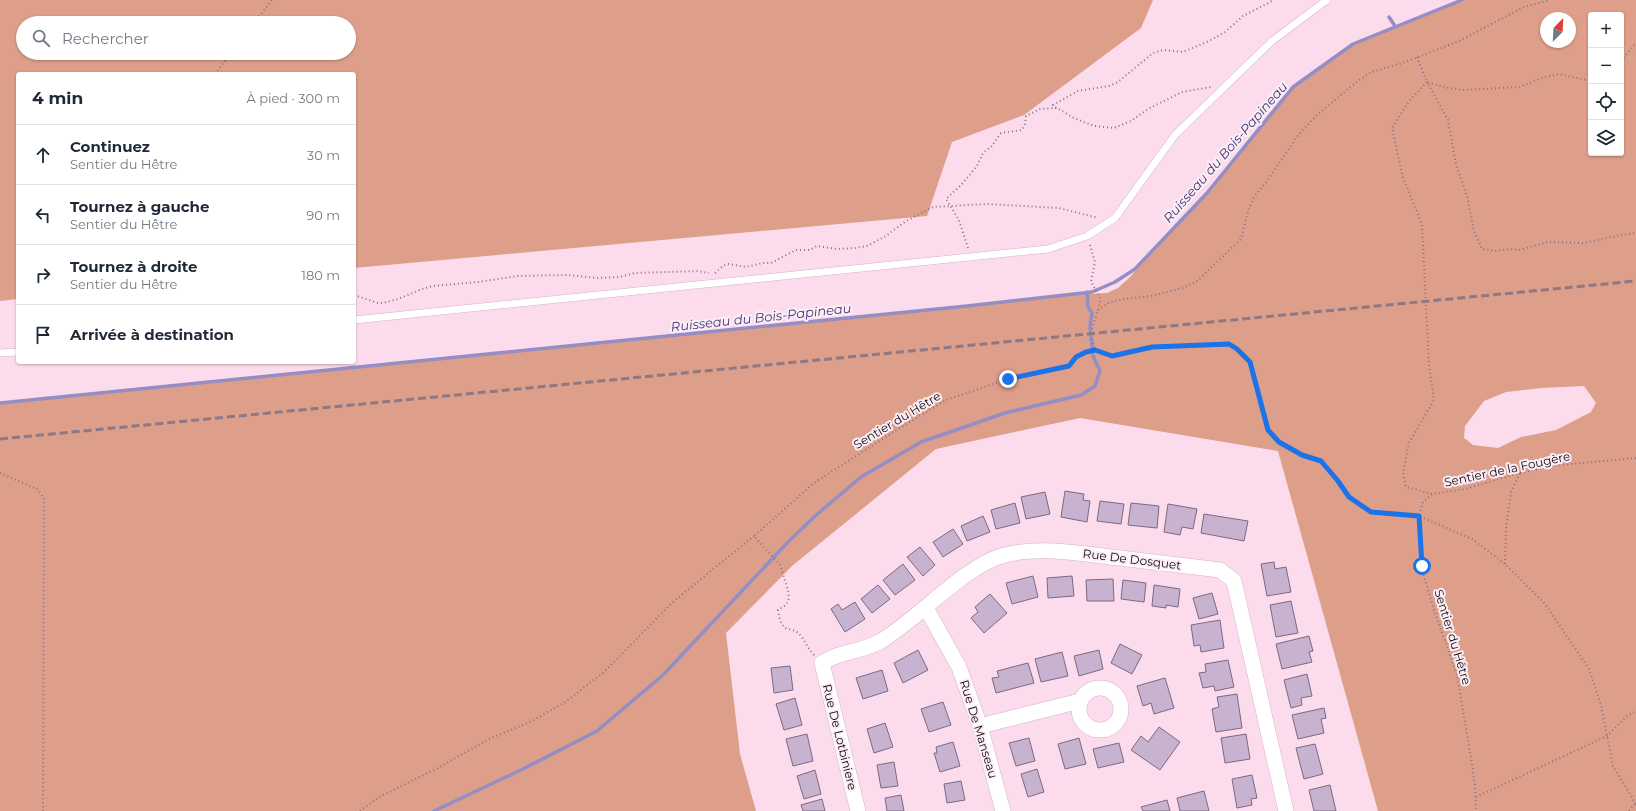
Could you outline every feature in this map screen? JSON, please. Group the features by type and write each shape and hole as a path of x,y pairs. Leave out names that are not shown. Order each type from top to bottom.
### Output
{"street":[{"name":"Rue De Dosquet","path":"822,663 828,658 868,647 881,641 926,608 970,572 992,560 1013,554 1054,551 1220,570 1234,581 1286,811"},
{"name":"Rue De Manseau","path":"926,608 959,667 980,726 1003,811"},
{"name":"Rue De Lotbiniere","path":"822,663 858,811"},
{"path":"980,726 1080,701"}],"lane":[{"path":"356,320 1048,249 1087,236 1115,218 1175,135 1272,41 1328,0"},
{"path":"0,354 16,352"}],"path":[{"path":"259,16 272,0"},
{"path":"1056,108 1053,105 1078,91 1109,86 1118,82 1153,53 1164,50 1183,52 1209,41 1225,32 1243,16 1274,0"},
{"path":"1098,310 1110,302 1124,298 1151,296 1183,288 1196,282 1241,239 1248,211 1254,197 1267,181 1299,134 1316,116 1354,84 1371,72 1403,63 1458,41 1524,7 1550,0"},
{"path":"1624,57 1636,43"},
{"path":"1416,57 1427,82 1448,120 1456,165 1467,196 1474,231 1482,249 1495,251 1510,249 1519,250 1548,242 1584,244 1636,233"},
{"path":"217,72 226,60"},
{"path":"1427,82 1443,87 1463,90 1519,87 1542,78 1559,74 1588,80"},
{"path":"1427,82 1409,101 1392,128 1403,178 1422,224 1428,365 1434,400 1409,443 1402,472 1406,487 1432,494"},
{"path":"970,257 960,220 946,199 962,184 977,166 983,153 991,147 1001,134 1022,130 1026,124 1026,116 1040,109 1056,108 1094,126 1114,128 1131,121 1148,109 1182,92 1213,87 1220,92"},
{"path":"356,296 378,303 384,303 398,299 422,288 433,286 538,275 568,274 597,278 619,277 635,273 698,271 716,273 723,266 728,264 746,267 763,263 771,263 796,250 810,250 817,246 837,249 866,246 933,207 988,204 1059,208 1111,221"},
{"path":"1087,236 1095,262 1091,282 1101,299 1093,321 1092,329"},
{"path":"1092,339 1095,350"},
{"name":"Sentier du Hêtre","path":"360,811 379,797 436,769 489,739 530,722 564,703 604,672 674,601 754,536 814,483 946,400 1008,379 1069,366 1076,357 1086,352 1095,350 1112,356 1152,347 1229,344 1237,349 1250,362 1268,430 1279,442 1302,455 1321,461 1349,497 1371,512 1419,516 1422,566 1433,607 1457,675 1472,764 1476,811"},
{"name":"Sentier de la Fougère","path":"1419,516 1423,502 1432,494 1465,490 1520,473 1572,463 1636,458"},
{"path":"0,473 37,489 44,498 43,811"},
{"path":"1505,564 1506,529 1511,492 1520,473"},
{"path":"1419,516 1472,539 1505,564 1545,604 1589,669 1601,705 1612,766 1636,803 1629,811"},
{"path":"754,536 780,566 782,577 788,590 789,598 786,605 778,610 781,623 784,628 800,634 808,648 822,663"},
{"path":"1476,797 1607,736 1627,716 1636,711"}],"shaded area":[{"path":"0,0 1153,0 1141,28 1024,115 952,142 927,216 356,268 356,72 16,72 16,299 0,301"},
{"path":"1463,0 1636,0 1636,811 1378,811 1278,451 1080,418 936,449 792,566 726,633 740,754 756,811 0,811 0,403 1056,296 1107,293 1118,288 1129,278 1207,193 1293,87 1353,44","holes":["1584,386 1596,403 1591,412 1556,430 1521,437 1498,448 1473,445 1464,438 1465,426 1484,401 1506,392 1541,388"]}],"building":[{"path":"1065,491 1084,494 1083,500 1090,501 1087,522 1061,517"},
{"path":"1045,492 1050,514 1026,519 1021,497"},
{"path":"1100,501 1124,504 1121,524 1097,521"},
{"path":"1015,503 1020,523 996,529 991,510"},
{"path":"1131,503 1159,506 1157,528 1128,525"},
{"path":"1168,504 1197,509 1193,529 1182,527 1180,535 1164,532"},
{"path":"1204,514 1248,521 1244,541 1201,533"},
{"path":"983,516 990,532 967,541 961,526"},
{"path":"953,529 963,544 943,557 933,542"},
{"path":"920,547 935,565 923,576 907,557"},
{"path":"1274,562 1275,569 1286,567 1291,592 1267,596 1261,564"},
{"path":"903,564 915,580 895,595 883,580"},
{"path":"1033,576 1038,597 1012,604 1006,583"},
{"path":"1072,576 1074,596 1048,598 1047,578"},
{"path":"1113,579 1114,601 1087,601 1086,580"},
{"path":"1123,580 1146,583 1144,602 1121,599"},
{"path":"878,585 890,599 872,613 861,599"},
{"path":"1154,585 1180,589 1178,607 1166,605 1166,608 1152,606"},
{"path":"1212,593 1218,614 1199,619 1193,598"},
{"path":"990,594 1007,613 984,633 971,618 978,612 975,607"},
{"path":"1291,601 1298,633 1276,637 1270,605"},
{"path":"855,602 865,619 845,632 831,609 838,604 842,610"},
{"path":"1220,620 1224,648 1201,652 1200,645 1194,646 1191,625"},
{"path":"1309,636 1313,651 1309,652 1312,662 1282,669 1276,644"},
{"path":"1120,644 1142,655 1132,674 1111,663"},
{"path":"918,650 928,670 903,683 894,663"},
{"path":"1099,650 1103,669 1079,676 1074,656"},
{"path":"1062,652 1068,676 1041,682 1035,659"},
{"path":"1228,660 1234,687 1215,691 1214,686 1203,688 1199,673 1206,672 1205,664"},
{"path":"1028,663 1034,683 996,693 992,678 999,677 997,671"},
{"path":"790,666 793,690 774,693 771,668"},
{"path":"882,670 888,691 863,699 856,678"},
{"path":"1307,674 1312,696 1301,698 1302,705 1291,708 1284,680"},
{"path":"1165,678 1174,708 1154,714 1151,703 1143,706 1137,686"},
{"path":"1237,694 1242,728 1216,732 1212,709 1219,707 1217,697"},
{"path":"795,698 802,725 784,730 776,704"},
{"path":"943,702 951,725 929,732 921,709"},
{"path":"1324,708 1326,718 1321,719 1324,733 1298,739 1292,715"},
{"path":"885,723 893,747 874,753 867,729"},
{"path":"1159,727 1180,742 1160,770 1131,750 1141,736 1148,742"},
{"path":"807,734 813,761 793,766 786,739"},
{"path":"1246,734 1250,759 1225,763 1221,738"},
{"path":"1029,738 1035,761 1016,766 1009,743"},
{"path":"1079,738 1086,764 1065,769 1058,744"},
{"path":"953,742 960,766 940,772 934,753 937,753 936,747"},
{"path":"1119,743 1124,762 1098,768 1093,749"},
{"path":"1315,744 1323,774 1304,779 1296,748"},
{"path":"894,762 898,786 881,788 877,765"},
{"path":"1037,769 1044,792 1028,797 1021,774"},
{"path":"815,770 821,794 804,799 797,776"},
{"path":"1252,775 1257,798 1251,799 1252,805 1237,808 1232,779"},
{"path":"961,781 965,800 947,803 944,784"},
{"path":"1330,785 1336,811 1314,811 1309,790"},
{"path":"1204,791 1209,811 1180,811 1177,798"},
{"path":"901,795 904,811 887,811 885,798"},
{"path":"822,799 825,811 803,811 801,805"},
{"path":"1167,800 1170,811 1143,811 1141,807"}],"waterway":[{"name":"Ruisseau du Bois-Papineau","path":"0,403 967,306 1092,292 1115,282 1135,269 1207,193 1293,87 1353,44 1462,0"},
{"path":"1389,17 1395,26"},
{"path":"434,811 523,769 597,731 663,675 788,542 815,516 861,477 921,442 1005,413 1081,395 1095,386 1100,371 1093,356 1090,327 1092,313 1088,307 1087,292"}],"railway":[{"path":"0,439 1636,281"}],"route":[{"path":"1008,379 1069,366 1076,357 1086,352 1095,350 1112,356 1152,347 1229,344 1237,349 1250,362 1259,391 1268,430 1279,442 1302,455 1321,461 1349,497 1371,512 1419,516 1422,566"}]}
